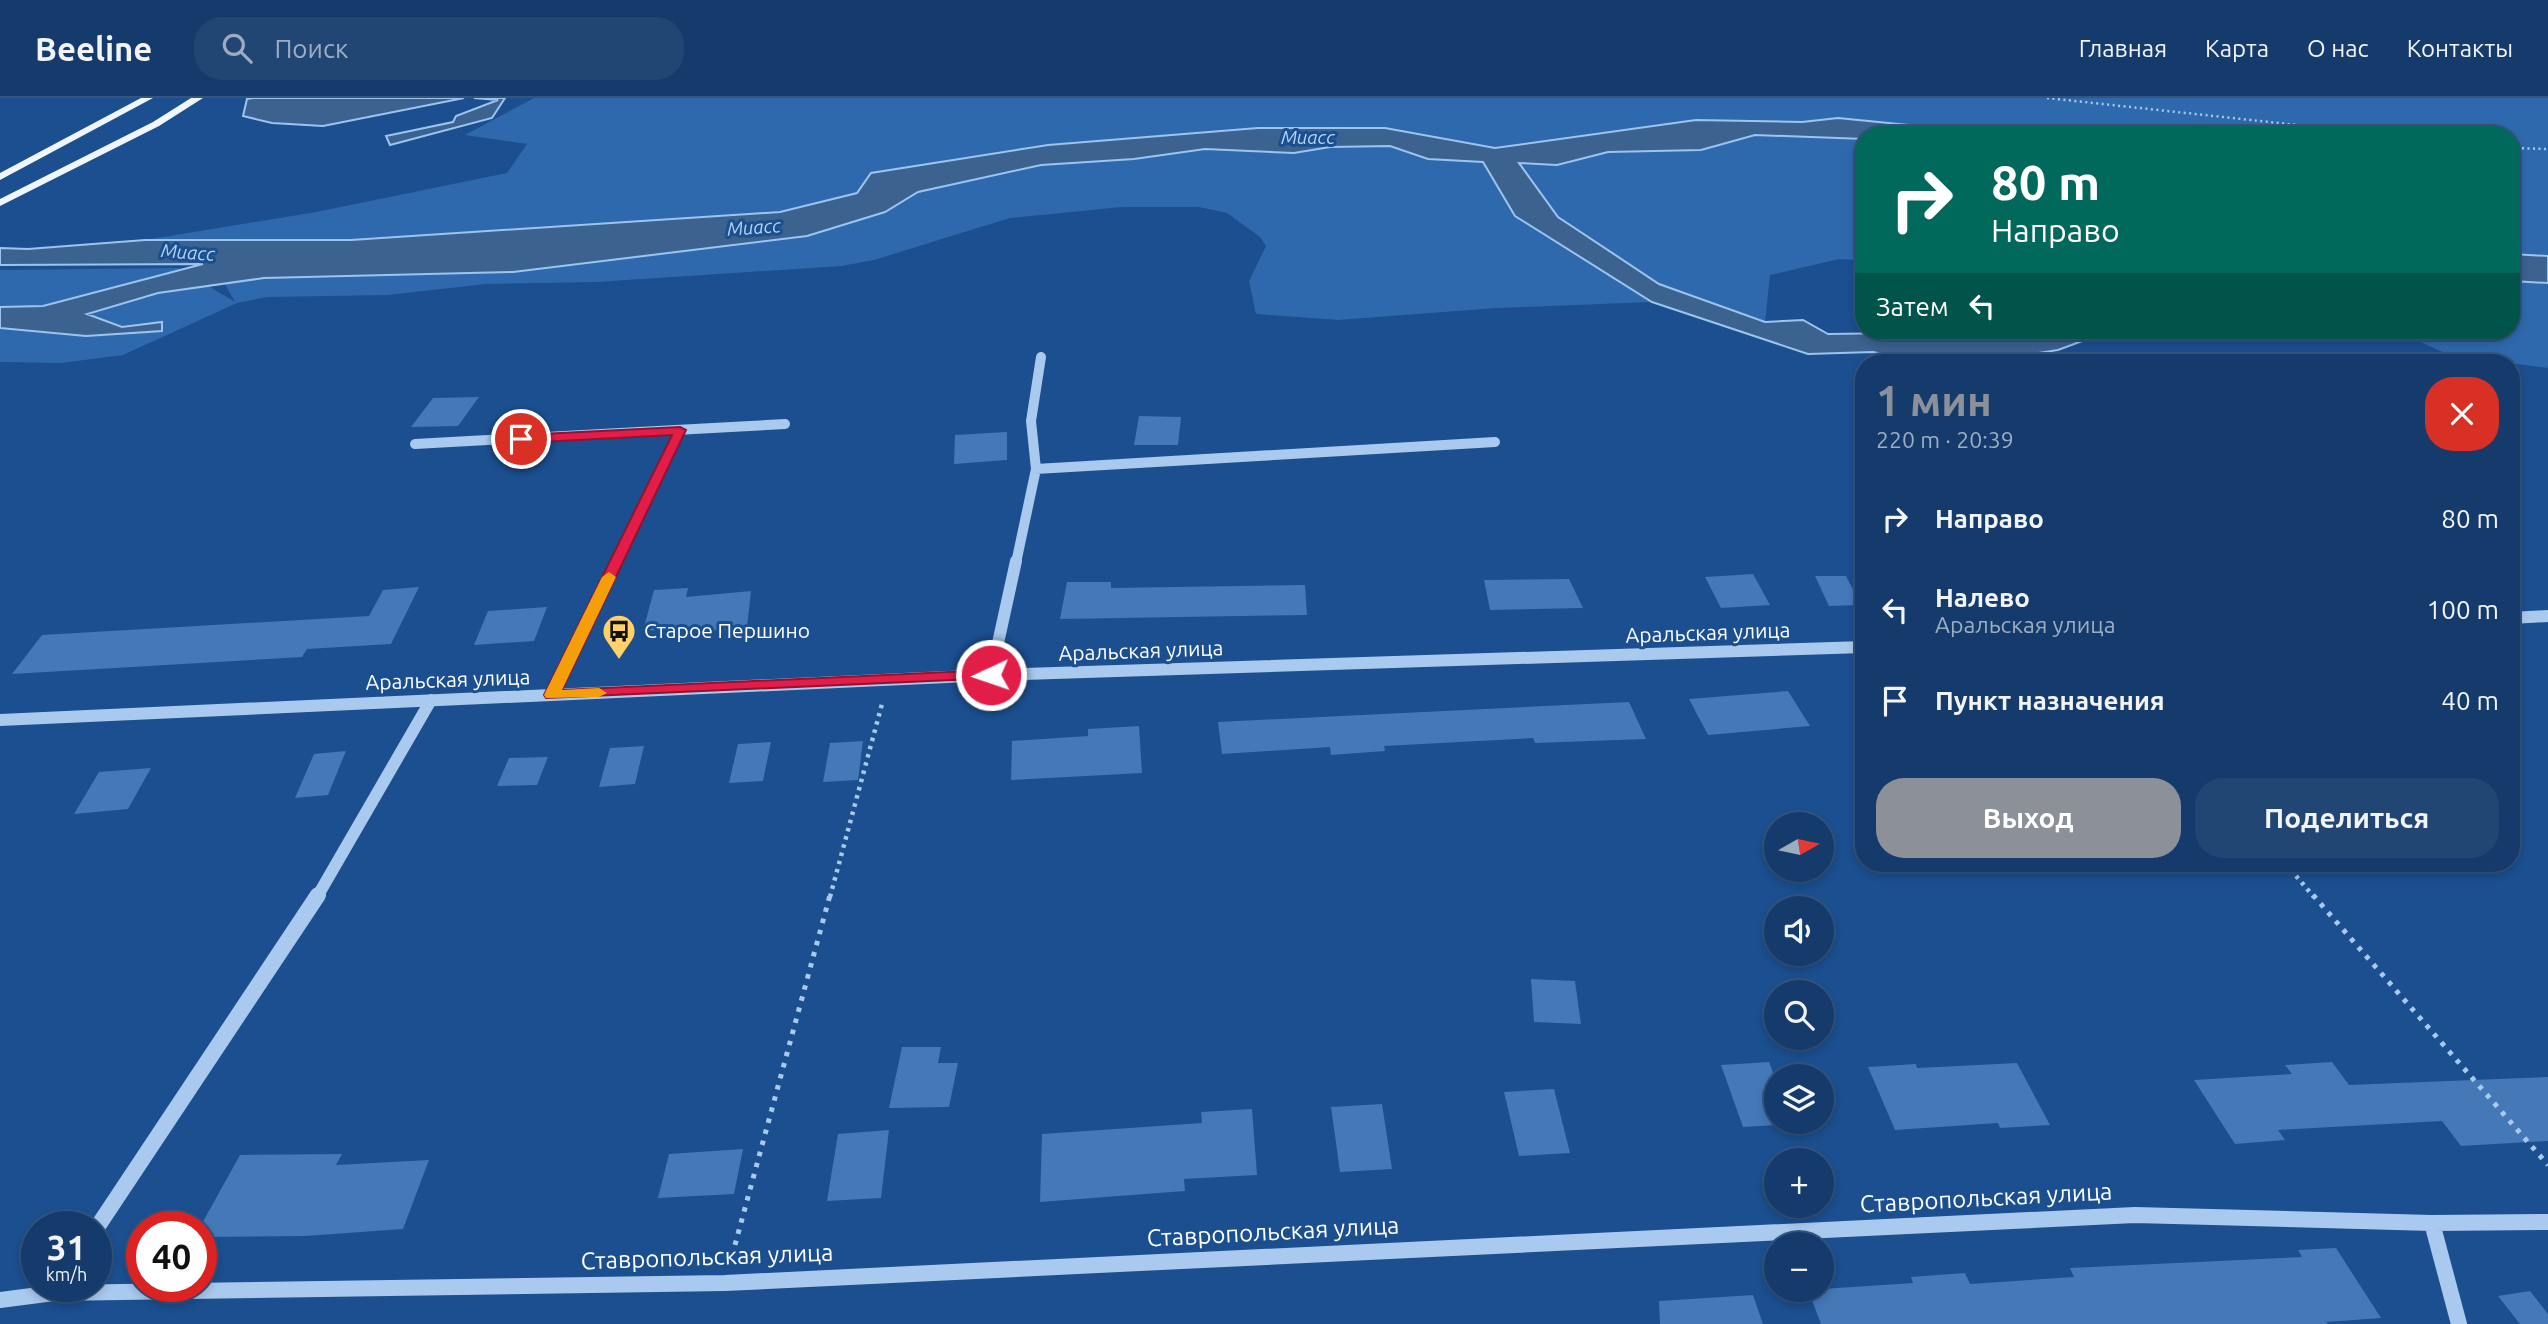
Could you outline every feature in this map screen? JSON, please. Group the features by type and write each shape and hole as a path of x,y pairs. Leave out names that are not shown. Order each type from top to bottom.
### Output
{"main road":[{"path":"0,177 148,98"},
{"path":"0,203 156,124 198,98"}],"street":[{"path":"991,675 1035,470 1031,421 1041,357"},
{"path":"415,444 785,424"},
{"path":"552,695 680,430"},
{"path":"1035,470 1495,442"},
{"path":"2520,618 2548,616"},
{"name":"Аральская улица","path":"0,720 888,679 1855,647"},
{"path":"109,1211 311,907 431,700"},
{"name":"Ставропольская улица","path":"112,1289 725,1283 2136,1215 2432,1223 2548,1222"},
{"path":"2432,1223 2459,1324"},
{"name":"Ставропольская улица","path":"0,1300 21,1296"}],"path":[{"path":"2047,98 2307,126"},
{"path":"2520,148 2548,149"},
{"path":"725,1283 888,679"},
{"path":"2293,872 2548,1165"}],"shaded area":[{"path":"534,98 2548,98 2548,256 2520,254 2520,126 1919,126 1838,118 1802,122 1696,120 1495,148 1385,128 1258,128 1048,145 871,173 857,193 780,212 351,240 145,240 316,212 507,173 527,144 465,135"},
{"path":"1755,135 1855,139 1855,260 1839,259 1770,275 1765,322 1659,284 1558,217 1518,162 1557,165 1608,152 1701,150"},
{"path":"1390,146 1428,159 1483,162 1515,216 1652,302 1497,308 1338,320 1256,314 1249,281 1266,246 1260,237 1227,213 1199,207 1122,207 1010,218 874,260 841,266 596,282 485,284 388,295 267,297 237,303 123,355 61,363 0,362 0,270 179,268 235,302 225,284 264,278 513,272 807,236 885,212 918,192 1041,165 1134,159 1205,149 1294,153 1330,147"},
{"path":"2520,281 2548,283 2548,368 2520,364 2520,354 2447,354 2416,340 2520,340"}],"water":[{"path":"464,98 323,126 272,123 243,116 247,99"},
{"path":"474,98 505,98 492,118 390,145 386,136 453,122 456,116 498,100"},
{"name":"Миасс","path":"1838,118 1919,126 1855,126 1855,139 1755,135 1701,150 1608,152 1557,165 1519,163 1558,217 1659,284 1765,322 1803,320 1828,334 1855,334 1855,340 2085,340 2058,350 2032,354 1808,354 1652,302 1515,216 1483,162 1428,159 1390,146 1330,147 1294,153 1205,149 1134,159 1041,165 918,192 885,212 807,236 513,272 264,278 158,293 87,314 122,327 162,322 162,331 86,336 0,328 0,307 43,306 203,264 0,265 0,248 28,249 145,240 351,240 780,212 857,193 871,173 1048,145 1258,128 1385,128 1495,148 1696,120 1802,122"},
{"path":"2520,254 2548,256 2548,283 2520,281"}],"building":[{"path":"479,397 458,426 411,427 433,398"},
{"path":"1139,416 1181,417 1178,445 1134,445"},
{"path":"1007,432 1007,460 954,464 955,435"},
{"path":"1753,574 1770,605 1721,608 1705,577"},
{"path":"1815,576 1846,576 1855,593 1855,605 1829,606"},
{"path":"1569,579 1583,608 1490,610 1484,580"},
{"path":"1067,582 1111,582 1111,588 1305,585 1307,615 1060,619"},
{"path":"419,587 391,644 307,649 302,657 12,674 42,635 369,616 383,590"},
{"path":"688,588 686,597 751,591 747,627 707,631 707,627 643,631 654,590"},
{"path":"547,607 534,641 474,645 488,611"},
{"path":"1788,691 1810,726 1708,735 1689,699"},
{"path":"1629,702 1646,739 1535,743 1533,738 1384,746 1385,751 1331,755 1330,747 1222,754 1218,722"},
{"path":"1139,726 1142,773 1011,780 1012,741 1088,736 1088,729"},
{"path":"863,741 858,780 823,782 830,743"},
{"path":"771,742 763,781 729,783 738,744"},
{"path":"644,746 635,784 599,787 610,748"},
{"path":"346,751 328,795 295,798 314,754"},
{"path":"548,757 537,785 497,786 509,758"},
{"path":"151,768 128,809 74,814 99,772"},
{"path":"1531,979 1575,981 1581,1024 1534,1022"},
{"path":"902,1047 941,1047 938,1063 958,1063 949,1107 889,1108"},
{"path":"1769,1062 1770,1064 1764,1064 1764,1126 1743,1127 1721,1065"},
{"path":"2332,1062 2349,1085 2548,1077 2548,1141 2461,1146 2442,1121 2278,1130 2285,1140 2235,1144 2194,1080 2292,1074 2285,1065"},
{"path":"2017,1063 2050,1125 2000,1128 1998,1123 1895,1130 1868,1067 1916,1064 1917,1068"},
{"path":"1554,1089 1570,1153 1519,1156 1504,1092"},
{"path":"1382,1104 1392,1169 1340,1172 1331,1107"},
{"path":"1252,1109 1257,1175 1184,1179 1185,1191 1040,1202 1042,1134 1202,1123 1201,1112"},
{"path":"889,1130 881,1198 827,1201 838,1134"},
{"path":"743,1149 734,1194 658,1198 669,1154"},
{"path":"342,1154 336,1165 429,1160 403,1229 305,1236 217,1237 217,1211 209,1211 240,1155"},
{"path":"2336,1248 2381,1318 2326,1322 2328,1324 1821,1324 1813,1302 1834,1302 1834,1288 1913,1283 1911,1277 1965,1273 1970,1284 2074,1277 2070,1268 2302,1257 2298,1250"},
{"path":"2530,1291 2548,1314 2548,1324 2520,1324 2498,1296"},
{"path":"1753,1295 1763,1324 1660,1324 1659,1301"}],"slow traffic":[{"path":"599,693 552,695 609,577"}],"place":[{"name":"Старое Першино","path":"619,661"}],"route":[{"path":"521,439 680,430 552,695 991,675"}]}
